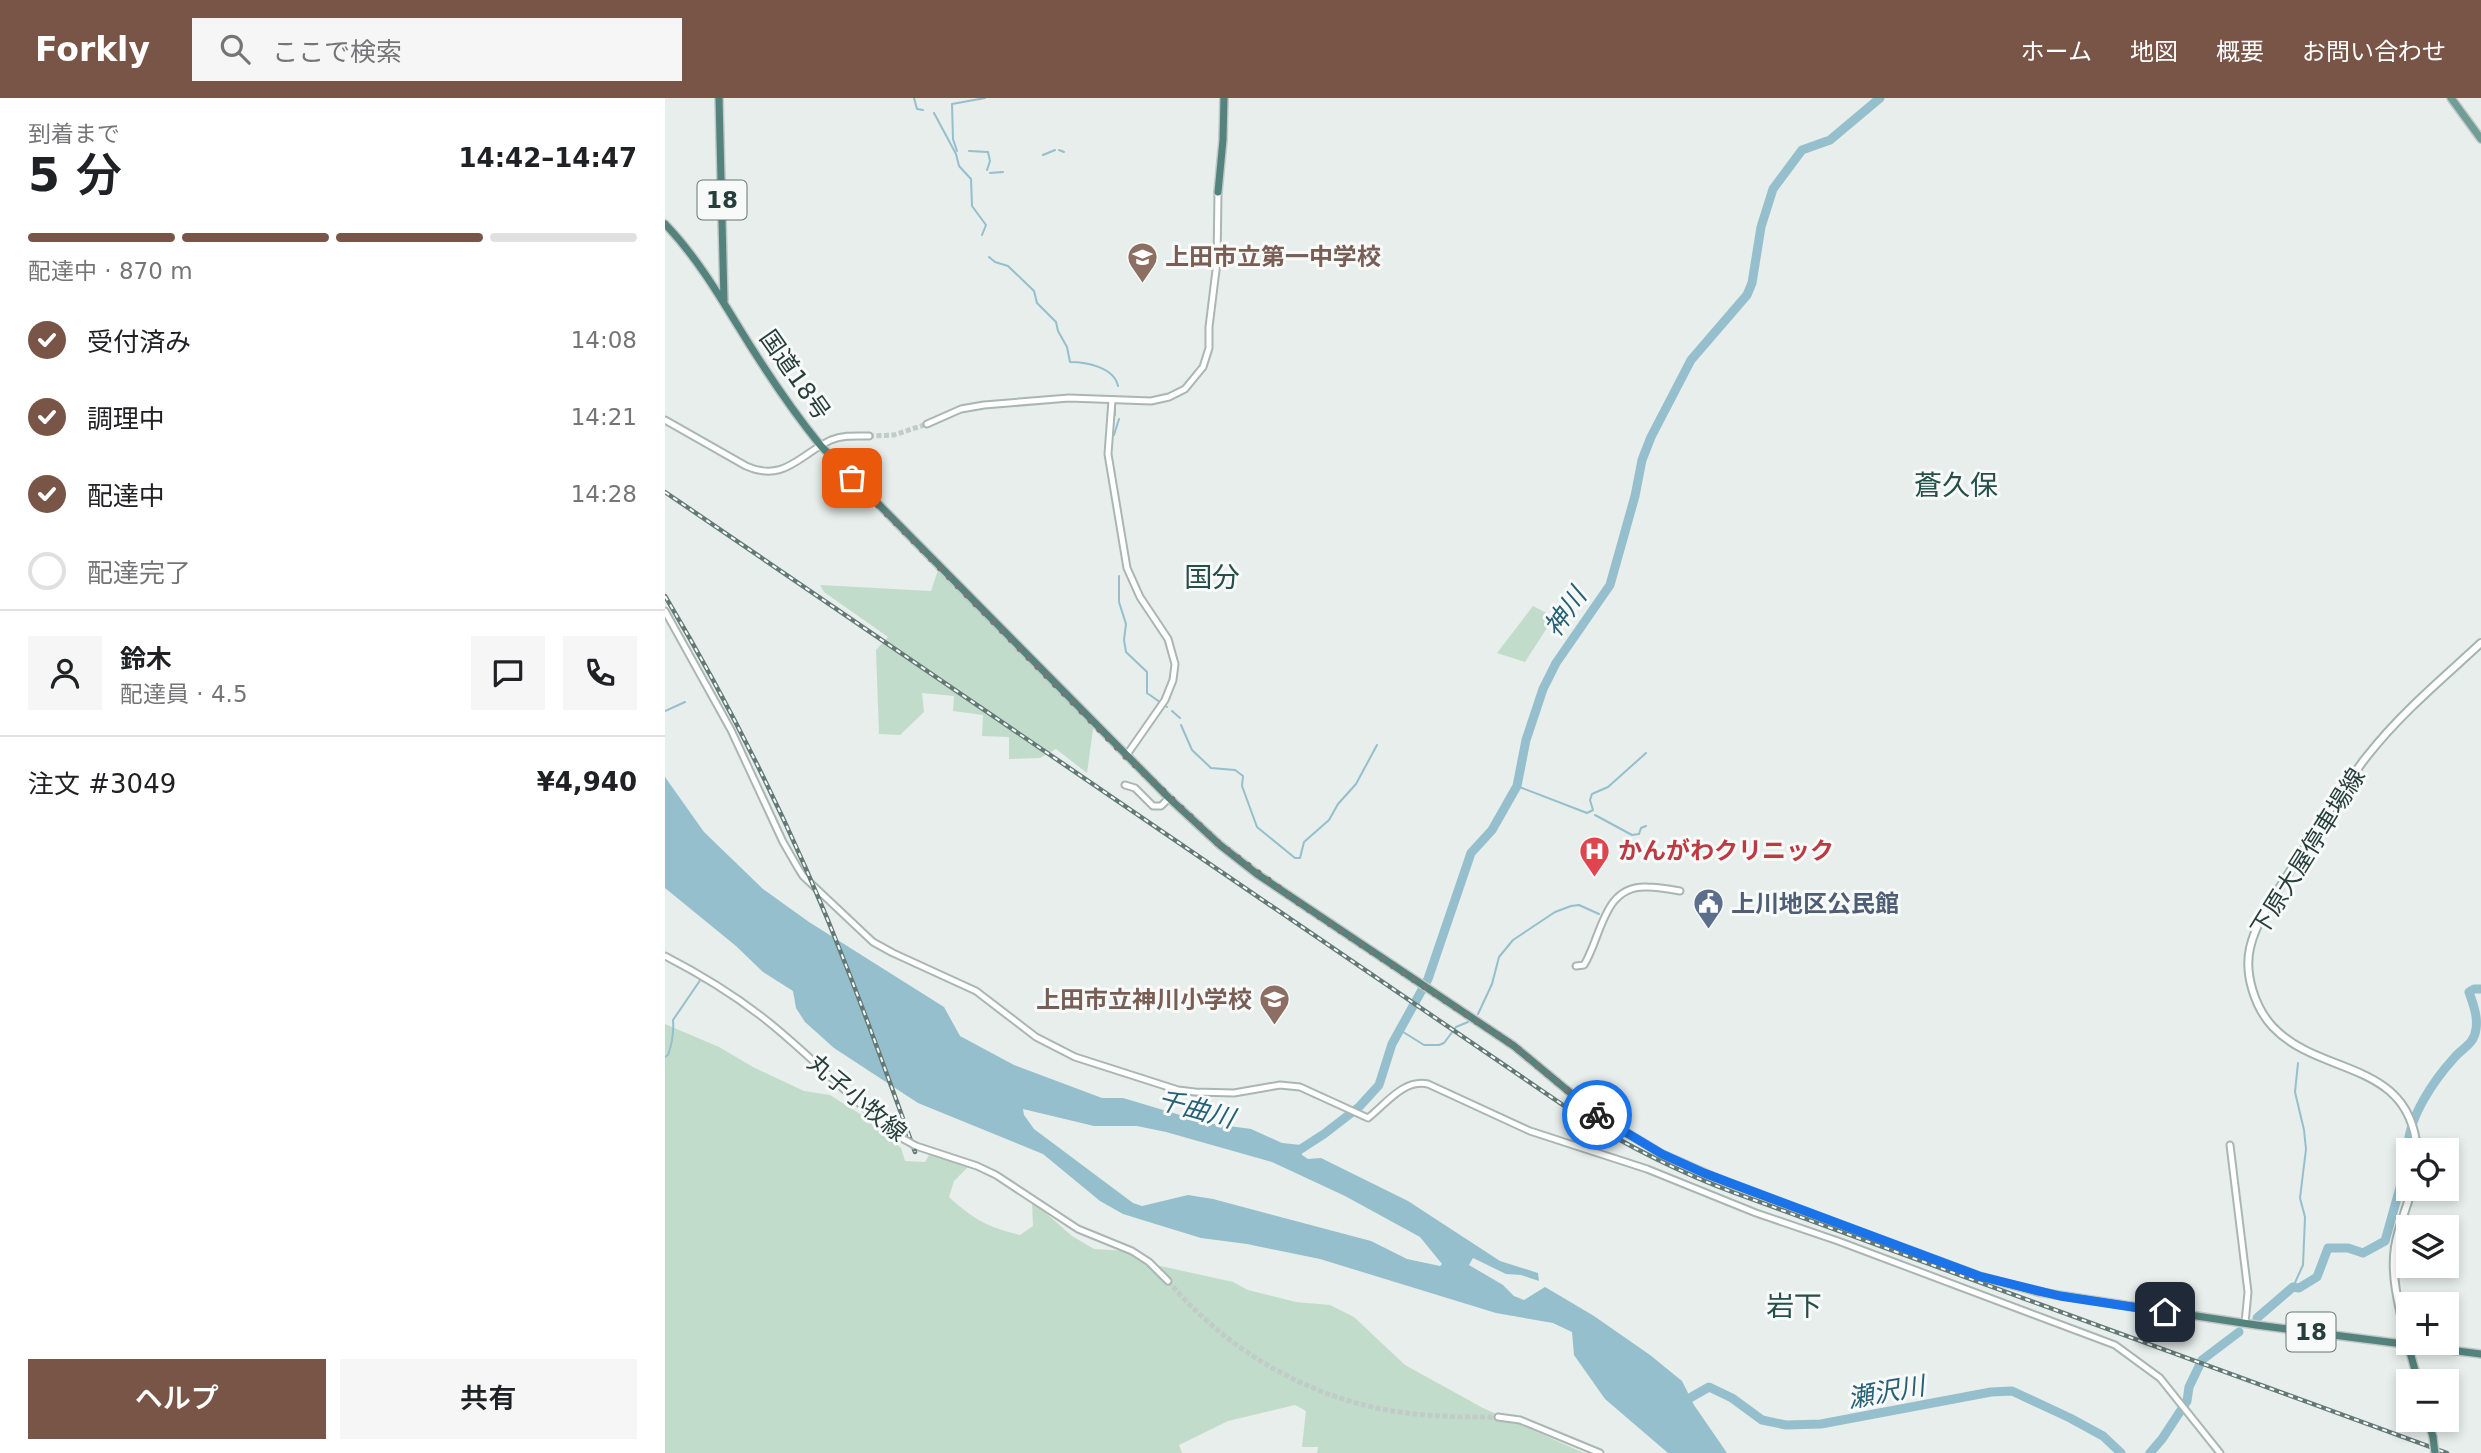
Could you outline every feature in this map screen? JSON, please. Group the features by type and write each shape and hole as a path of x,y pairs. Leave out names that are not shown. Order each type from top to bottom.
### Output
{"highway":[{"name":"18","path":"719,98 724,302"},
{"path":"1218,192 1222,98"},
{"name":"国道18号","path":"665,224 680,239 724,302 795,414 821,446 1169,798 1220,845 1257,874 1514,1046 1597,1115 1662,1154 1730,1184 1979,1276 2060,1296 2396,1343"},
{"name":"国道18号","path":"2459,1351 2481,1354"},
{"path":"2432,1432 2435,1453"}],"main road":[{"path":"2451,98 2481,139"},
{"name":"下原大屋停車場線","path":"2415,1138 2402,1104 2380,1082 2303,1050 2273,1027 2263,1014 2253,992 2248,966 2249,950 2256,926 2368,755 2427,692 2481,643"},
{"path":"2397,1292 2394,1255 2408,1201"}],"street":[{"path":"927,424 954,411 984,405 1069,398 1151,401 1169,397 1185,389 1203,367 1209,348 1217,262 1218,192"},
{"path":"1112,400 1108,457 1127,568 1140,597 1168,639 1175,664 1173,680 1165,700 1126,756"},
{"path":"665,420 757,471 769,472 785,469 821,446 848,436 869,436"},
{"path":"665,611 731,730 783,842 803,876 873,942 976,991 1036,1037 1075,1057 1186,1091 1234,1093 1280,1085 1300,1087 1368,1118 1402,1089 1412,1084 1429,1084 1530,1131 1647,1169 1756,1213 2115,1345 2160,1378 2220,1453"},
{"path":"1125,785 1135,788 1153,806 1161,806 1169,798"},
{"path":"1576,966 1584,965 1593,950 1607,909 1617,896 1639,887 1680,891"},
{"name":"丸子小牧線","path":"665,956 694,971 762,1016 851,1098 898,1136 916,1146 996,1175 1078,1229 1132,1251 1149,1262 1168,1281"},
{"path":"2230,1145 2248,1292 2245,1323"},
{"path":"1498,1417 1520,1420 1600,1453"}],"green space":[{"path":"939,567 1094,722 1087,773 1056,749 1040,758 1009,759 1009,737 982,736 983,715 953,711 954,696 922,693 924,712 900,735 879,734 876,650 888,637 824,592 820,585 931,591"},
{"path":"1533,606 1554,617 1525,662 1497,653"},
{"path":"665,1024 719,1047 753,1067 804,1091 830,1095 860,1114 901,1148 905,1161 925,1162 929,1155 969,1166 954,1181 949,1197 973,1217 989,1225 1020,1235 1033,1226 1032,1201 1072,1236 1094,1249 1128,1251 1156,1265 1233,1282 1248,1290 1296,1302 1330,1305 1354,1317 1405,1365 1483,1408 1584,1453 1317,1453 1318,1447 1302,1447 1306,1411 1295,1405 1228,1421 1179,1445 1182,1453 665,1453"}],"water":[{"path":"665,777 704,832 763,889 809,922 944,1007 960,1036 1014,1065 1102,1098 1123,1098 1207,1123 1251,1129 1282,1143 1301,1145 1302,1155 1308,1159 1321,1158 1408,1201 1500,1261 1538,1273 1539,1281 1521,1275 1506,1274 1473,1258 1469,1265 1503,1285 1514,1296 1524,1300 1545,1287 1594,1316 1650,1355 1682,1381 1694,1405 1727,1453 1668,1453 1605,1399 1574,1355 1572,1332 1553,1323 1496,1313 1320,1259 1201,1238 1123,1214 1100,1201 1043,1154 918,1103 834,1048 805,1022 796,1008 793,991 763,972 736,946 665,888","holes":["1023,1109 1094,1126 1137,1126 1272,1162 1345,1196 1420,1237 1442,1264 1440,1266 1407,1259 1371,1241 1213,1199 1188,1195 1142,1206 1133,1203 1034,1129"]}],"waterway":[{"path":"914,98 917,109 923,110"},
{"path":"957,151 953,139 952,104 985,98"},
{"name":"神川","path":"1293,1154 1359,1107 1379,1085 1392,1044 1428,979 1471,853 1492,830 1517,786 1526,740 1543,689 1556,663 1610,585 1635,496 1642,460 1651,437 1691,360 1747,295 1752,283 1761,227 1773,189 1802,150 1830,140 1880,98"},
{"path":"934,113 956,154 959,166 971,179 972,206 986,225 982,235"},
{"path":"1043,155 1055,150"},
{"path":"1059,150 1064,152"},
{"path":"969,151 988,152 990,161 987,170"},
{"path":"990,173 1003,172"},
{"path":"989,257 1008,266 1034,291 1037,303 1056,322 1067,347 1070,362 1084,363 1105,370 1111,374 1118,386"},
{"path":"1115,408 1115,415"},
{"path":"1114,435 1119,419"},
{"path":"1119,576 1119,602 1126,624 1126,652 1147,672 1147,693 1167,707"},
{"path":"665,711 685,702"},
{"path":"1172,711 1180,718"},
{"path":"1181,725 1192,750 1211,768 1235,770 1243,776 1242,786 1257,827 1295,858 1300,858 1304,842 1329,820 1338,804 1356,784 1377,745"},
{"path":"1517,786 1587,813 1593,810 1590,800 1592,794 1608,787 1646,753"},
{"path":"1595,815 1632,835 1639,834 1641,828 1646,826"},
{"path":"1478,1014 1492,984 1499,957 1513,940 1555,912 1571,906 1579,905 1599,914"},
{"path":"665,1057 672,1042 673,1020 701,979"},
{"name":"瀬沢川","path":"2409,1138 2417,1113 2430,1089 2457,1054 2473,1039 2476,1019 2469,992 2481,989"},
{"path":"1400,1030 1424,1045 1439,1045 1444,1043 1456,1027 1468,1022"},
{"path":"2293,1287 2303,1265 2305,1217 2300,1198 2306,1149 2295,1092 2298,1063"},
{"name":"瀬沢川","path":"2257,1318 2293,1287 2299,1288 2317,1277 2328,1248 2348,1248 2363,1253 2385,1241 2396,1201"},
{"name":"瀬沢川","path":"2150,1453 2187,1401 2189,1387 2202,1360 2239,1332"},
{"name":"瀬沢川","path":"1681,1403 1709,1387 1732,1398 1762,1420 1786,1425 1821,1424 1991,1392 2012,1391 2103,1436 2121,1453"}],"tunnel":[{"path":"869,436 894,435 927,424"},
{"path":"1168,1281 1192,1307 1245,1351 1306,1385 1339,1398 1407,1413 1498,1417"}],"railway":[{"path":"665,492 1579,1116 1636,1148 1674,1168 1735,1193 2447,1453"},
{"path":"665,596 741,732 786,825 828,920 915,1152"}],"way so far":[{"path":"852,478 1126,756 1220,845 1295,900 1514,1046 1597,1115"}],"place":[{"name":"上田市立第一中学校","path":"1142,284"},
{"name":"かんがわクリニック","path":"1595,878"},
{"name":"上川地区公民館","path":"1708,931"},
{"name":"上田市立神川小学校","path":"1275,1027"}],"district":[{"name":"蒼久保","path":"1956,485"},
{"name":"国分","path":"1212,577"},
{"name":"岩下","path":"1794,1306"}],"route":[{"path":"1597,1115 1662,1154 1704,1173 1979,1276 2038,1292 2165,1312"}],"water label":[{"name":"千曲川","path":"1196,1109"}]}
